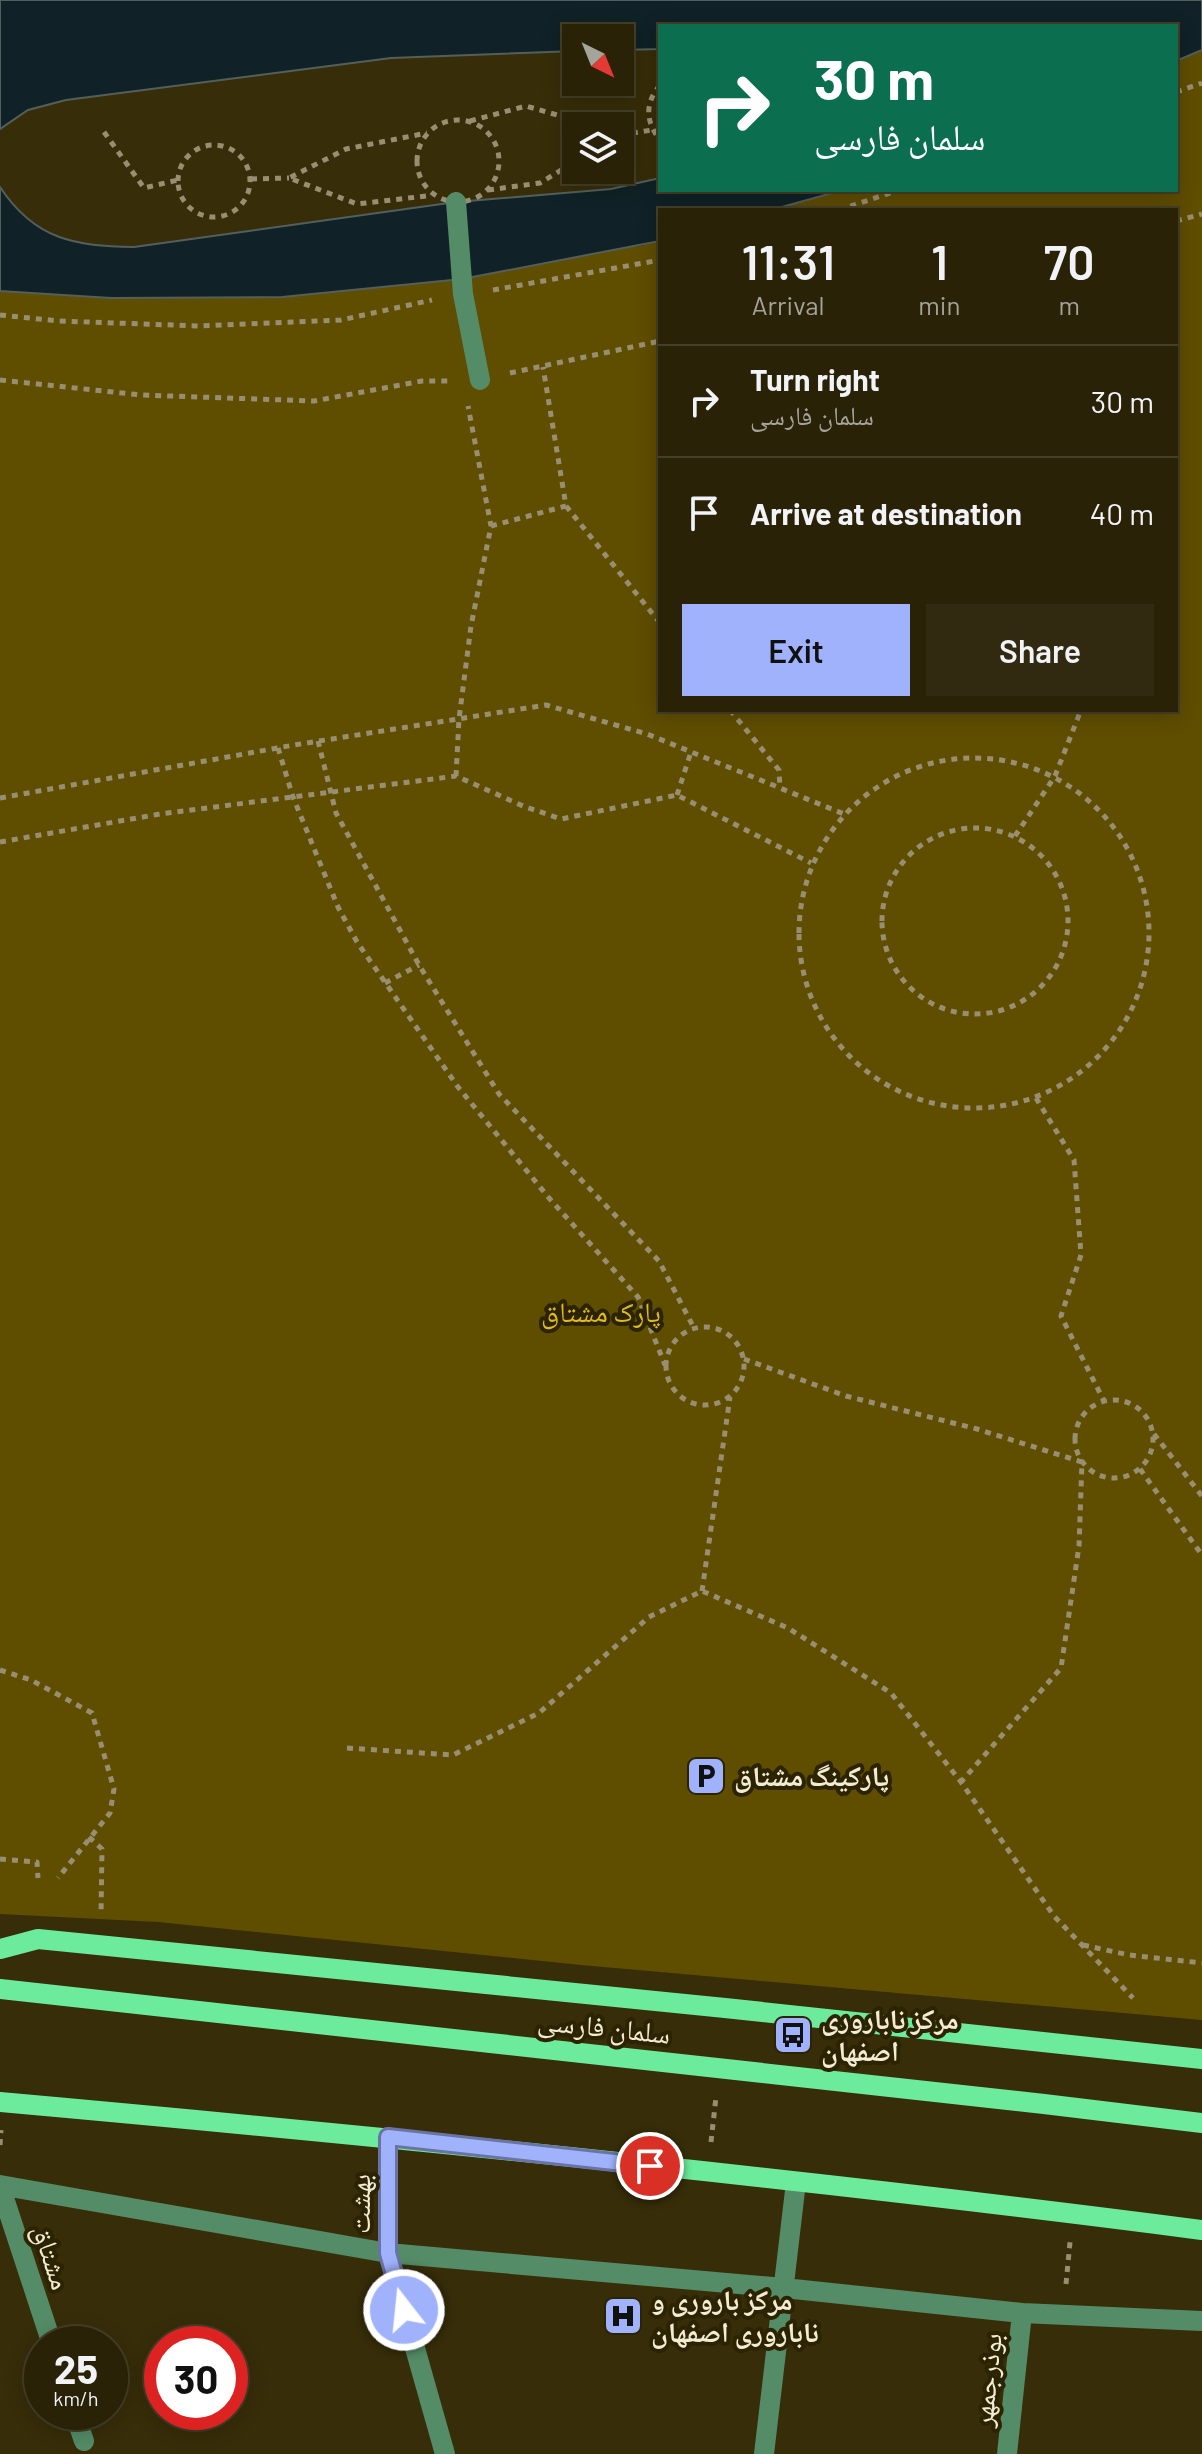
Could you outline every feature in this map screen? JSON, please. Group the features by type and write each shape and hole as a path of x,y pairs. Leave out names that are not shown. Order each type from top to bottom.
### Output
{"main road":[{"path":"0,1949 38,1939 1202,2059"},
{"name":"سلمان فارسی","path":"0,1989 1202,2123"},
{"path":"0,2102 388,2137 1202,2230"}],"street":[{"path":"456,202 472,380"},
{"name":"بهشت","path":"388,2137 388,2253 445,2454"},
{"path":"764,2454 796,2182"},
{"path":"0,2186 388,2253 784,2288 1022,2313 1202,2321"},
{"name":"مشتاق","path":"0,2186 46,2326"},
{"name":"بوذرجمهر","path":"1007,2454 1022,2313"},
{"path":"80,2430 84,2441"}],"path":[{"path":"1178,91 1202,83"},
{"path":"658,88 648,106 652,130 658,138"},
{"path":"562,116 526,106 470,121 447,121 427,133 421,143 417,165 426,187 435,195 456,202 467,201 487,190 540,183 562,170"},
{"path":"470,121 492,138 498,151 499,165 495,179 487,190"},
{"path":"634,132 652,130"},
{"path":"104,132 144,188 178,180"},
{"path":"289,178 346,149 427,133"},
{"path":"207,145 220,145 242,157 251,179 244,201 226,215 215,217 193,210 185,202 178,180 186,158 207,145"},
{"path":"251,179 289,178 357,204 435,195"},
{"path":"845,208 893,192"},
{"path":"1178,220 1202,214"},
{"path":"0,315 59,321 200,326 341,320 463,287 658,260"},
{"path":"0,380 141,395 314,401 422,381 472,380 658,341"},
{"path":"543,366 566,506 658,621"},
{"path":"456,776 459,719 471,626 491,526 472,380"},
{"path":"491,526 566,506"},
{"path":"0,798 318,741 546,705 647,734 844,814"},
{"path":"732,712 779,770 780,788"},
{"path":"1015,836 1055,776 1080,712"},
{"path":"318,741 336,813 419,965 499,1094 659,1261 694,1328"},
{"path":"278,748 293,797 338,907 357,942 458,1087 549,1198 638,1297 673,1389 681,1398 705,1406 730,1396 739,1386 744,1373 744,1359 732,1336 720,1329 707,1327 694,1328 673,1342 665,1365"},
{"path":"677,795 691,752"},
{"path":"1001,758 1055,776 1101,810 1134,857 1149,912 1146,970 1126,1023 1087,1068 1036,1098 978,1110 920,1102 867,1075 827,1033 802,979 797,920 811,863 844,814 889,778 943,759 1001,758"},
{"path":"0,842 160,814 456,776 561,819 677,795 811,863"},
{"path":"985,828 1015,836 1041,854 1059,879 1068,908 1067,939 1056,968 1036,992 1010,1008 980,1015 949,1012 921,998 899,978 886,950 881,920 887,890 902,863 925,842 954,830 985,828"},
{"path":"385,983 419,965"},
{"path":"1036,1098 1074,1160 1081,1255 1061,1316 1104,1401"},
{"path":"744,1359 846,1396 977,1429 1082,1462 1091,1471 1115,1479 1140,1469 1148,1459 1154,1446 1150,1420 1141,1410 1116,1400 1092,1406 1077,1426 1075,1438 1082,1462 1079,1546 1061,1668 961,1782"},
{"path":"702,1591 730,1396"},
{"path":"1154,1433 1202,1496"},
{"path":"1140,1469 1202,1555"},
{"path":"347,1748 453,1755 539,1713 649,1617 702,1591 788,1628 891,1693 961,1782 1054,1916 1133,1998"},
{"path":"0,1670 31,1680 92,1713 114,1789 110,1813 58,1878"},
{"path":"89,1837 102,1849 103,1883"},
{"path":"0,1859 37,1862 38,1878"},
{"path":"1082,1945 1129,1955 1202,1963"},
{"path":"1062,2314 1073,2213"}],"green space":[{"name":"پارک مشتاق","path":"1202,50 1202,2020 581,1965 158,1922 0,1914 0,291 111,298 641,246 658,242 658,712 1178,712 1178,208 778,208 836,192 1178,192 1178,60"}],"water":[{"path":"0,0 1202,0 1202,50 1178,60 1178,24 658,24 658,49 634,50 634,24 562,24 562,52 391,58 66,100 28,110 0,129"},
{"path":"658,178 658,192 836,192 778,208 658,208 658,241 462,279 282,297 111,298 0,291 0,187 27,219 42,229 75,242 134,247 456,202 611,189"}],"place":[{"name":"پارکینگ مشتاق","path":"706,1776"},
{"name":"مرکز ناباروری اصفهان","path":"793,2035"},
{"name":"مرکز باروری و ناباروری اصفهان","path":"623,2316"}],"route":[{"path":"404,2310 388,2253 388,2137 650,2166"}]}
